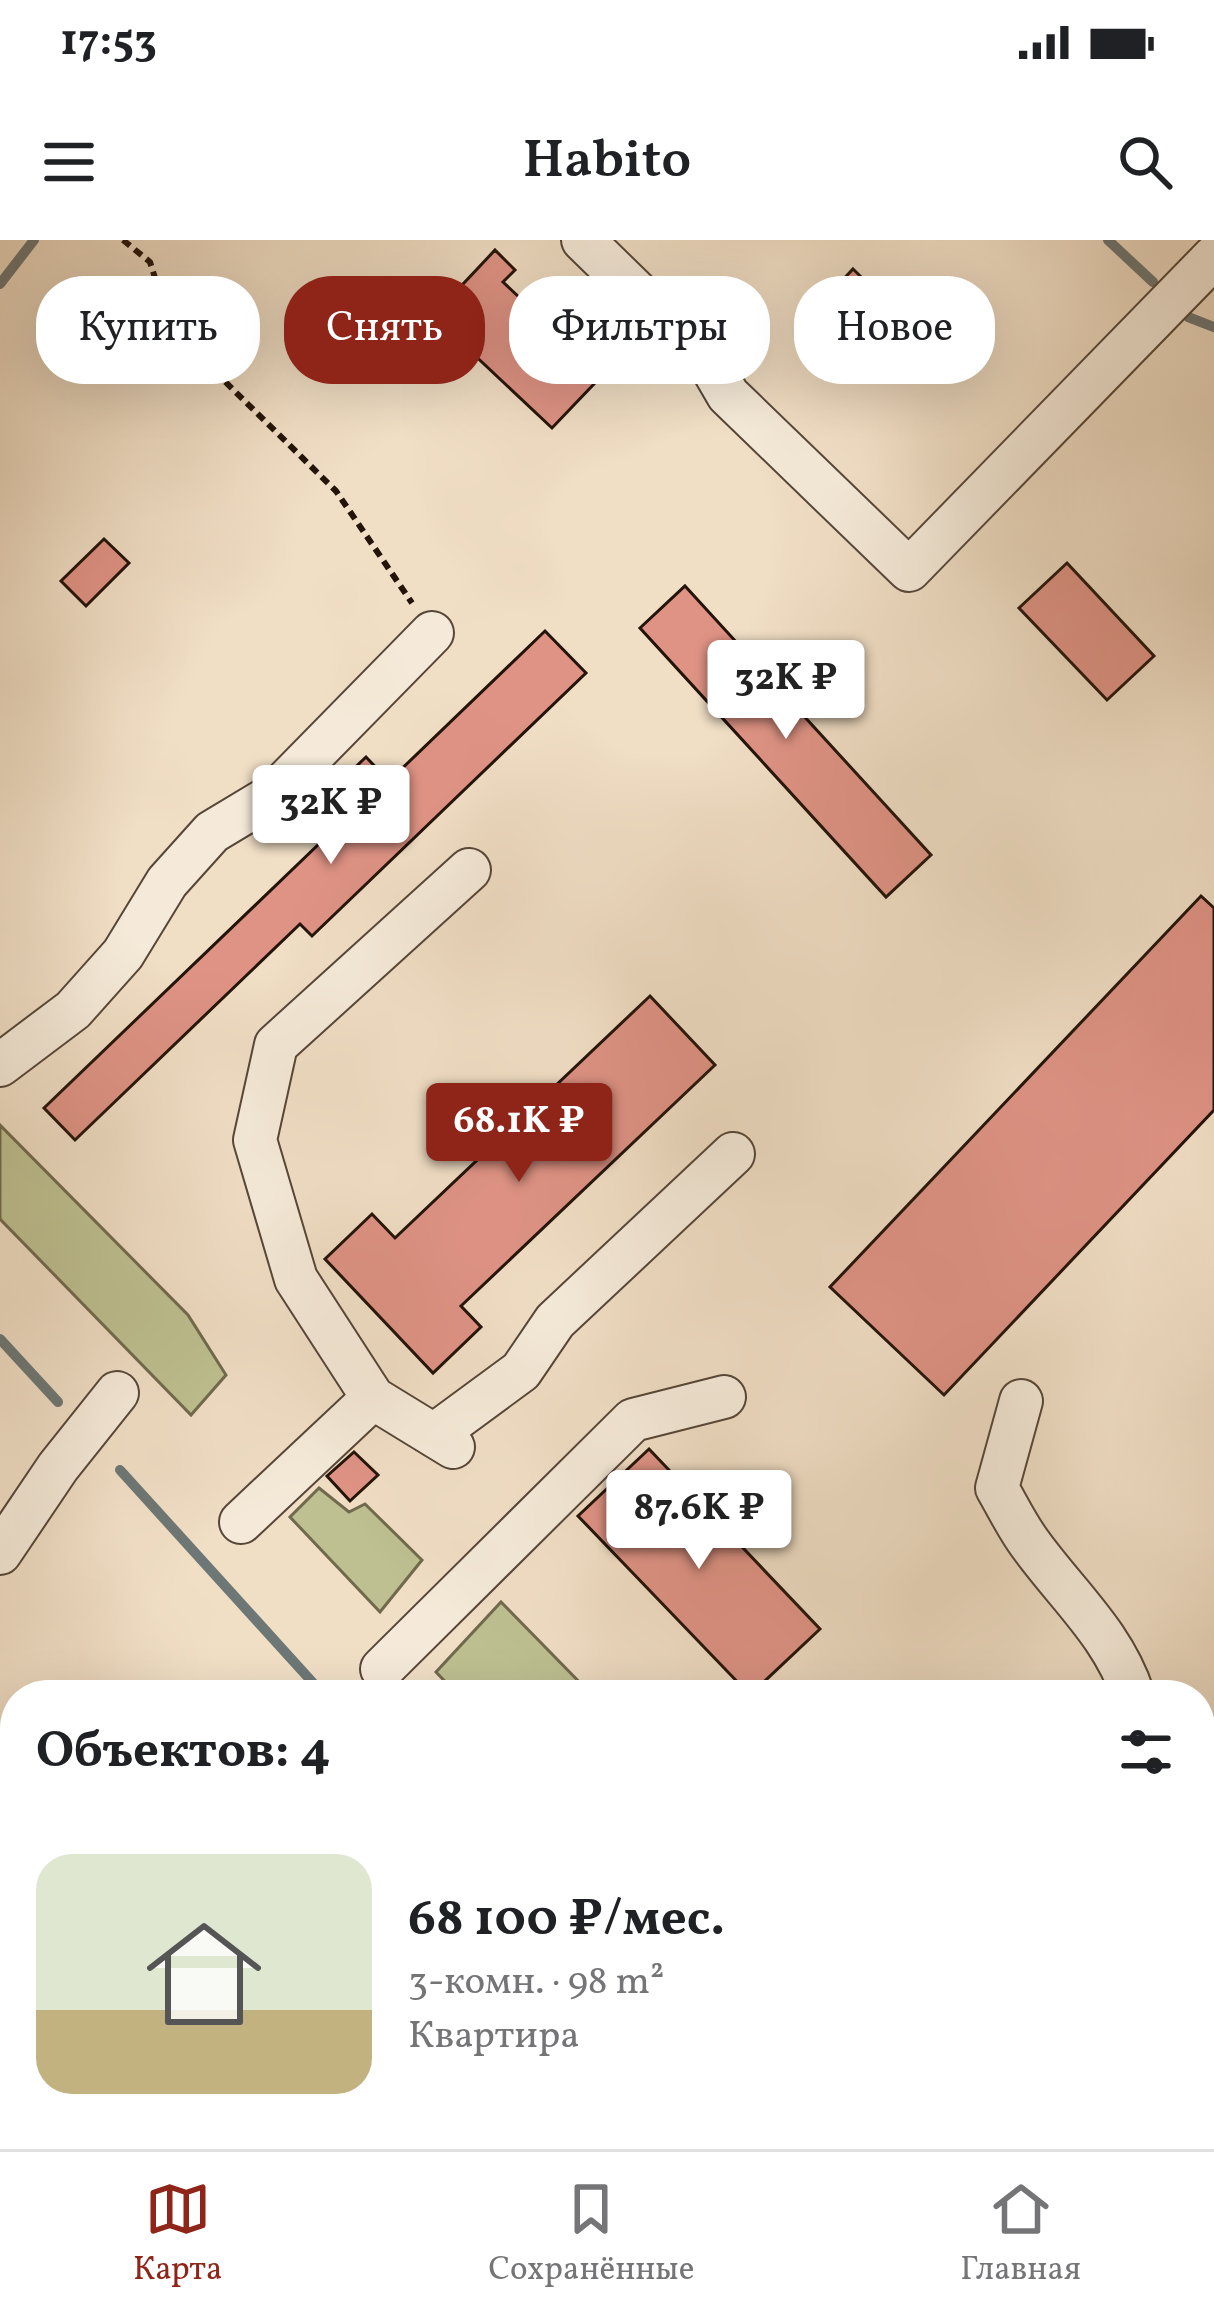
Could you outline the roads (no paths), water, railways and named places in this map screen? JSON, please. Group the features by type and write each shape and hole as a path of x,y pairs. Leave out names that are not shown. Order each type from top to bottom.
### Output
{"lane":[{"path":"583,240 710,364 728,394 909,570 1214,257"},
{"path":"0,1065 85,996 123,954 167,882 212,832 272,796 432,633"},
{"path":"469,870 276,1045 255,1140 296,1279 374,1398 444,1441 520,1371 555,1321 733,1154"},
{"path":"0,1553 58,1467 117,1393"},
{"path":"382,1669 633,1420 724,1397"},
{"path":"241,1522 374,1398"},
{"path":"1022,1401 997,1488 1030,1544 1091,1617 1127,1680"}],"waterway":[{"path":"0,284 34,240"},
{"path":"1108,240 1153,282"},
{"path":"1188,317 1214,327"},
{"path":"0,1339 58,1402"},
{"path":"120,1470 310,1680"}]}
